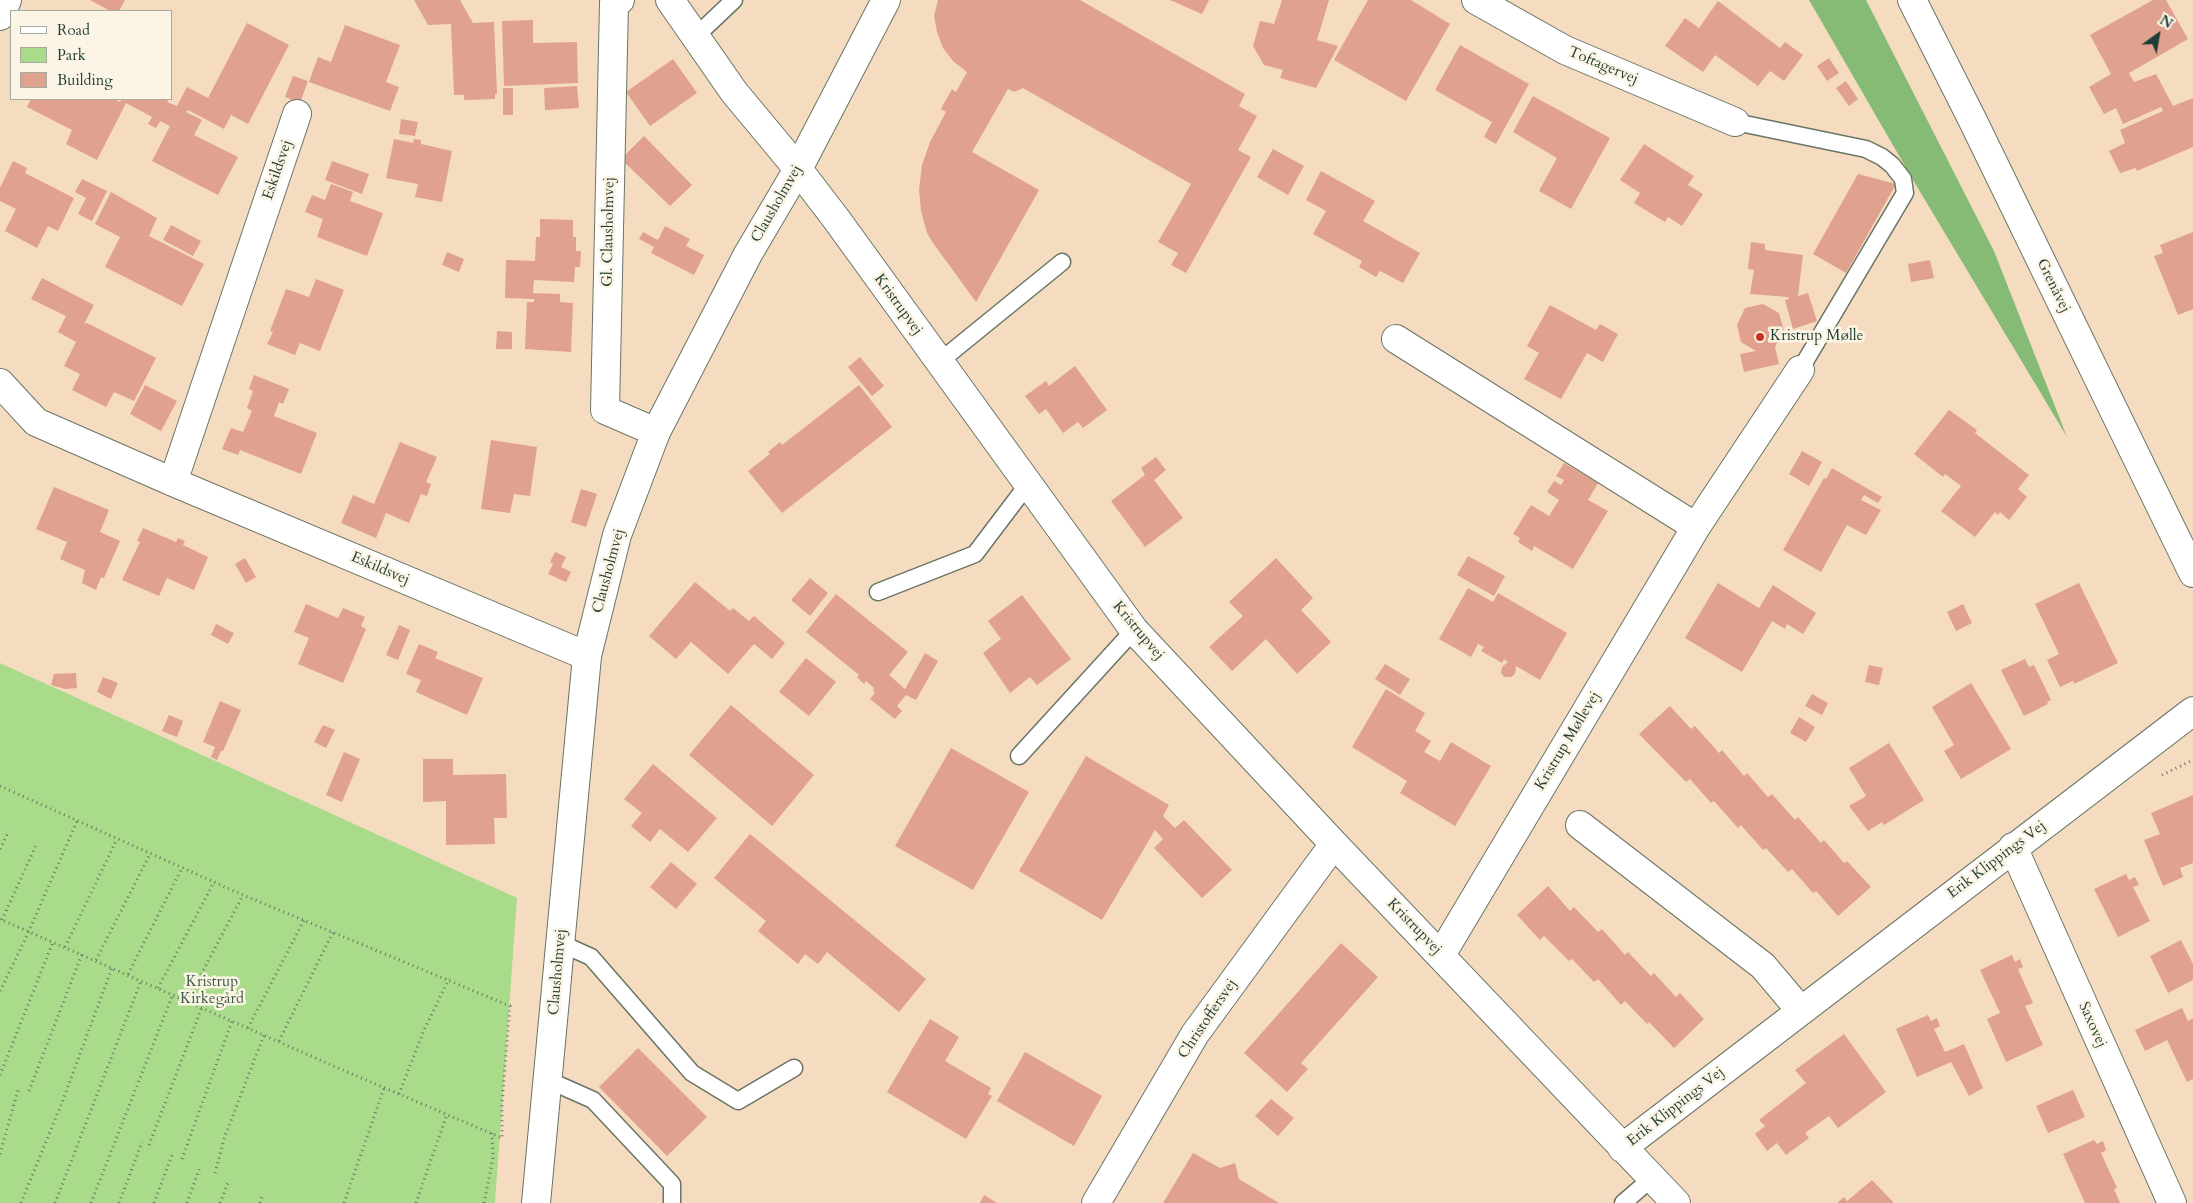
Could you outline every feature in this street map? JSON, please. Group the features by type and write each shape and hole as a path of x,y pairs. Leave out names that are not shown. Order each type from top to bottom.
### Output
{"street":[{"path":"0,16 7,0"},
{"name":"Gl. Clausholmvej","path":"620,0 614,3 605,410 656,432"},
{"name":"Kristrupvej","path":"670,0 755,119 798,169 1134,630 1334,844 1676,1203"},
{"name":"Clausholmvej","path":"536,1203 587,656 617,535 656,432 748,254 798,169 886,0"},
{"name":"Toftagervej","path":"1476,0 1565,50 1735,122"},
{"name":"Grenåvej","path":"1912,0 2193,573"},
{"name":"Eskildsvej","path":"173,482 297,114"},
{"path":"1396,339 1696,527"},
{"name":"Kristrup Møllevej","path":"1441,955 1696,527 1800,370"},
{"name":"Eskildsvej","path":"0,383 36,422 173,482 587,656"},
{"name":"Erik Klippings Vej","path":"1622,1148 2193,711"},
{"path":"1580,825 1763,966 1801,1011"},
{"name":"Christoffersvej","path":"1096,1203 1195,1034 1334,844"},
{"name":"Saxovej","path":"2013,847 2172,1203"}],"lane":[{"path":"695,37 734,0"},
{"path":"1735,122 1866,149 1882,157 1892,165 1903,179 1905,193 1800,370"},
{"path":"939,362 1062,262"},
{"path":"878,592 975,554 1028,484"},
{"path":"1019,756 1134,630"},
{"path":"560,943 591,957 692,1073 738,1101 794,1068"},
{"path":"548,1080 593,1100 672,1184 672,1203"},
{"path":"1623,1203 1652,1178"}],"path":[{"path":"0,786 243,895 449,979 510,1006 502,1103 502,1138 1,920 37,843"},
{"path":"0,991 29,931 77,821"},
{"path":"0,849 9,831"},
{"path":"65,947 117,839"},
{"path":"96,960 150,854"},
{"path":"128,974 182,868"},
{"path":"158,988 214,882"},
{"path":"187,1001 243,895"},
{"path":"248,1028 304,920"},
{"path":"278,1041 333,932"},
{"path":"0,1075 53,942"},
{"path":"28,1092 82,954"},
{"path":"21,1203 61,1105 112,968"},
{"path":"399,1094 424,1030 449,979"},
{"path":"55,1203 141,980"},
{"path":"91,1203 173,994"},
{"path":"149,1145 202,1007"},
{"path":"182,1159 232,1021"},
{"path":"215,1173 225,1136 264,1035"},
{"path":"0,1154 19,1087"},
{"path":"344,1203 384,1088"},
{"path":"416,1203 447,1114"},
{"path":"484,1203 494,1158 492,1134"},
{"path":"120,1203 142,1142"},
{"path":"154,1203 172,1154"},
{"path":"187,1203 200,1167"},
{"path":"220,1203 229,1180"},
{"path":"260,1203 263,1194"}],"green space":[{"path":"1809,0 1866,0 1994,251 2067,437 1916,185"},
{"name":"Kristrup Kirkegård","path":"0,663 517,898 495,1203 0,1203"}],"building":[{"path":"90,0 125,0 120,10 108,10"},
{"path":"414,0 460,0 473,23 494,22 497,94 495,94 495,99 464,100 464,95 454,95 451,24 428,25"},
{"path":"938,0 1080,0 1245,94 1239,106 1257,116 1238,150 1251,157 1186,273 1171,265 1178,253 1158,242 1191,184 1023,88 1014,92 1008,89 972,152 1039,190 976,302 933,243 927,233 921,211 919,189 922,165 930,142 946,112 941,109 952,89 956,92 967,72 953,61 943,48 934,16"},
{"path":"1170,0 1209,0 1202,14"},
{"path":"1282,0 1329,0 1317,40 1338,46 1316,88 1280,78 1283,70 1264,65 1253,46 1260,21 1274,24"},
{"path":"1368,0 1411,0 1450,24 1406,101 1334,60"},
{"path":"2153,0 2166,0 2188,39 2129,73 2134,82 2156,74 2173,106 2193,98 2193,147 2137,171 2136,168 2120,173 2109,151 2125,143 2120,130 2163,111 2161,107 2123,124 2116,108 2104,114 2089,87 2111,74 2090,35"},
{"path":"1718,1 1780,48 1785,42 1803,55 1784,81 1770,71 1758,86 1715,55 1703,72 1665,46 1685,18 1699,28"},
{"path":"533,20 533,43 577,42 578,83 504,86 502,21"},
{"path":"247,23 289,45 248,124 231,115 224,129 188,110 186,112 202,120 194,135 238,157 218,195 152,161 170,126 160,121 156,128 148,124 152,117 126,103 97,160 66,144 72,130 27,107 30,100 117,100 120,102 121,100 168,100 167,102 177,106 187,87 208,98"},
{"path":"345,25 400,45 386,82 399,87 390,111 309,82 318,57 331,62"},
{"path":"1460,45 1529,84 1496,144 1484,137 1492,122 1435,90"},
{"path":"1829,58 1839,73 1827,81 1817,66"},
{"path":"673,59 697,93 650,126 626,92"},
{"path":"293,76 308,81 300,103 285,97"},
{"path":"1846,81 1858,99 1849,106 1836,88"},
{"path":"577,86 579,108 545,110 544,88"},
{"path":"503,88 513,88 513,115 503,115"},
{"path":"1533,96 1610,138 1571,209 1539,191 1557,158 1513,132"},
{"path":"401,119 418,122 415,136 399,134"},
{"path":"644,136 692,185 670,206 621,159"},
{"path":"394,139 413,143 414,139 421,140 421,144 452,151 442,202 415,197 418,184 386,178"},
{"path":"1644,144 1694,176 1688,185 1703,194 1682,226 1668,217 1665,222 1634,203 1640,193 1620,180"},
{"path":"1273,149 1304,166 1288,195 1257,177"},
{"path":"13,161 27,168 25,173 74,198 58,231 48,226 37,248 5,231 16,209 0,201 0,188"},
{"path":"332,161 369,174 362,194 325,180"},
{"path":"1321,171 1375,201 1363,221 1420,253 1403,283 1380,271 1376,277 1359,267 1362,261 1313,234 1326,211 1306,200"},
{"path":"1858,174 1896,184 1846,273 1813,254"},
{"path":"82,179 107,191 92,221 78,214 86,198 75,192"},
{"path":"331,184 353,192 350,201 383,213 367,256 317,237 323,219 305,212 312,195 325,200"},
{"path":"111,192 157,218 149,236 204,264 182,306 105,267 120,237 95,224"},
{"path":"540,219 573,220 573,237 576,237 576,251 581,251 580,267 575,267 574,282 534,280 533,293 560,294 560,302 573,303 571,352 525,349 527,302 534,302 534,299 505,298 506,260 535,261 536,237 540,237"},
{"path":"171,225 201,241 193,256 163,240"},
{"path":"665,226 690,239 686,246 704,255 694,275 651,253 654,247 639,239 643,232 658,240"},
{"path":"2193,232 2193,309 2178,315 2154,256 2163,253 2160,245"},
{"path":"1751,242 1765,244 1765,250 1803,255 1798,296 1808,293 1817,321 1793,329 1785,300 1789,299 1788,297 1750,294 1754,270 1748,269"},
{"path":"447,252 464,259 459,272 442,265"},
{"path":"1930,260 1934,278 1911,282 1908,264"},
{"path":"42,278 94,305 84,324 87,323 156,358 134,401 114,392 106,407 72,390 80,374 64,366 76,342 58,332 66,316 31,299"},
{"path":"316,279 344,290 320,351 300,343 295,355 267,344 273,332 270,331 286,289 309,297"},
{"name":"Kristrup Mølle","path":"1763,304 1779,313 1784,331 1775,347 1779,364 1744,372 1740,354 1756,351 1741,342 1737,325 1745,308"},
{"path":"1550,305 1596,330 1600,324 1618,334 1603,362 1587,353 1561,399 1524,379 1539,353 1527,346"},
{"path":"497,331 512,332 512,349 496,349"},
{"path":"860,357 884,386 872,396 848,367"},
{"path":"1075,366 1107,410 1083,428 1078,422 1063,433 1046,409 1039,414 1025,396 1046,381 1049,386"},
{"path":"254,375 289,389 283,404 279,402 274,416 317,433 301,474 240,450 238,455 222,449 231,428 243,432 252,411 247,408 253,391 249,389"},
{"path":"145,385 177,401 161,431 130,414"},
{"path":"859,385 892,427 782,513 748,471 770,454 768,452 780,442 782,445"},
{"path":"1949,410 1977,430 1975,433 2029,475 2018,489 2027,497 2009,520 2000,512 1998,515 1995,512 1975,537 1941,511 1961,486 1945,474 1943,477 1914,454"},
{"path":"491,440 537,447 530,496 514,494 510,513 481,509"},
{"path":"400,442 437,457 426,482 431,484 427,496 421,494 409,523 386,513 376,538 341,523 353,495 374,504"},
{"path":"1802,451 1822,462 1809,486 1789,474"},
{"path":"1156,457 1166,470 1154,480 1183,518 1145,547 1111,501 1145,475 1141,468"},
{"path":"1564,463 1598,483 1588,500 1608,511 1573,569 1534,546 1532,551 1518,542 1520,538 1513,534 1531,505 1549,516 1559,500 1547,492 1554,481 1561,485 1564,480 1556,476"},
{"path":"1832,468 1882,497 1878,503 1864,495 1861,500 1881,510 1866,535 1847,525 1821,572 1783,550 1824,478 1826,479"},
{"path":"54,487 109,510 100,532 120,541 104,578 101,577 96,590 82,583 85,570 60,559 67,542 36,529"},
{"path":"581,489 597,494 586,527 571,522"},
{"path":"143,528 176,542 178,538 185,541 183,545 208,557 194,590 167,578 159,596 122,580 140,542 137,541"},
{"path":"555,552 566,557 561,567 571,572 566,582 548,574 553,564 550,562"},
{"path":"1468,556 1505,576 1494,596 1457,575"},
{"path":"245,558 256,577 246,583 235,564"},
{"path":"1276,558 1313,598 1301,610 1331,642 1297,674 1266,639 1232,671 1209,647 1243,616 1229,602"},
{"path":"810,578 828,593 810,616 791,600"},
{"path":"695,582 730,611 733,608 749,621 754,616 785,643 772,659 754,644 728,674 691,642 676,659 649,636"},
{"path":"1718,583 1759,608 1773,585 1816,613 1803,634 1787,624 1785,629 1772,621 1742,672 1685,638"},
{"path":"2079,583 2118,663 2074,684 2073,681 2060,687 2047,660 2059,654 2035,604"},
{"path":"1468,588 1493,602 1498,593 1567,633 1540,680 1516,666 1515,674 1511,677 1504,677 1501,673 1502,667 1508,662 1504,659 1502,663 1481,651 1484,647 1478,644 1471,657 1439,639"},
{"path":"836,594 908,652 889,675 905,689 925,653 938,661 916,700 906,695 897,706 902,711 895,719 870,699 875,693 873,691 874,688 866,681 864,684 857,677 859,675 806,632"},
{"path":"1022,595 1071,659 1037,685 1030,677 1010,693 983,653 1001,639 988,621"},
{"path":"306,604 338,618 343,608 365,617 361,626 366,629 343,683 298,664 309,638 294,632"},
{"path":"1963,604 1972,623 1956,631 1947,612"},
{"path":"216,624 234,633 228,644 211,635"},
{"path":"399,625 410,630 398,660 386,655"},
{"path":"419,644 438,652 435,658 483,678 467,715 416,692 421,680 406,674"},
{"path":"806,658 836,682 809,716 779,692"},
{"path":"2025,659 2029,667 2034,665 2051,700 2047,702 2048,704 2024,716 2001,670"},
{"path":"1385,664 1410,679 1400,695 1375,679"},
{"path":"1869,665 1883,668 1879,685 1865,682"},
{"path":"76,673 77,688 65,689 51,685 54,674"},
{"path":"103,677 118,683 111,699 97,692"},
{"path":"1971,683 2011,749 1961,779 1944,751 1954,745 1932,707"},
{"path":"1386,689 1425,713 1415,731 1431,741 1424,752 1440,761 1451,742 1491,766 1455,826 1400,793 1407,781 1352,747"},
{"path":"1812,694 1828,703 1822,715 1805,706"},
{"path":"220,701 241,710 223,751 221,751 217,760 211,757 215,747 203,742"},
{"path":"731,705 814,775 772,826 689,755"},
{"path":"1670,706 1691,729 1695,726 1719,753 1722,750 1744,776 1747,773 1768,797 1772,794 1795,820 1798,817 1821,843 1824,840 1844,863 1847,861 1871,887 1838,916 1816,891 1813,893 1792,869 1788,872 1766,848 1763,850 1741,825 1738,828 1714,801 1711,803 1690,779 1686,782 1639,734"},
{"path":"169,715 183,721 177,737 162,731"},
{"path":"1799,717 1815,727 1806,742 1790,733"},
{"path":"323,725 335,730 326,748 314,742"},
{"path":"1889,743 1924,800 1884,825 1882,822 1868,831 1849,806 1866,796 1849,768"},
{"path":"951,748 1029,792 973,890 895,846"},
{"path":"344,752 360,759 342,802 326,795"},
{"path":"1086,756 1169,805 1163,816 1175,828 1184,820 1232,870 1202,898 1154,848 1163,839 1155,830 1102,920 1019,871"},
{"path":"423,759 453,759 453,775 506,774 507,818 494,818 495,844 446,845 446,801 423,802"},
{"path":"653,764 717,818 688,852 660,829 650,842 631,826 642,813 624,799"},
{"path":"2193,795 2193,863 2180,868 2183,877 2163,886 2144,840 2160,834 2151,813"},
{"path":"750,834 926,979 899,1012 827,952 818,964 805,954 798,964 758,931 766,921 714,878"},
{"path":"671,862 697,884 676,909 650,887"},
{"path":"2126,874 2129,880 2135,877 2139,885 2133,887 2150,921 2118,937 2094,889"},
{"path":"1548,886 1570,911 1574,907 1598,932 1602,929 1625,955 1628,952 1651,976 1654,973 1676,997 1680,993 1704,1019 1674,1048 1625,1001 1621,1005 1598,979 1594,982 1572,959 1569,961 1544,936 1540,940 1517,915"},
{"path":"2181,940 2193,964 2193,980 2168,993 2150,956"},
{"path":"1341,943 1378,977 1301,1063 1308,1069 1287,1092 1244,1053"},
{"path":"2012,955 2015,962 2020,959 2023,967 2018,969 2033,1003 2025,1006 2043,1045 2006,1062 1987,1019 2000,1013 1980,970"},
{"path":"2182,1008 2188,1021 2193,1018 2193,1079 2187,1082 2167,1040 2145,1051 2135,1030"},
{"path":"1928,1015 1931,1021 1937,1018 1940,1026 1934,1029 1945,1052 1964,1044 1983,1088 1969,1096 1951,1062 1917,1077 1896,1029"},
{"path":"930,1019 959,1037 945,1061 991,1088 988,1094 992,1096 966,1139 887,1092"},
{"path":"1844,1034 1886,1092 1838,1128 1829,1116 1805,1133 1809,1138 1786,1155 1777,1143 1767,1151 1755,1134 1765,1126 1759,1120 1806,1083 1795,1070"},
{"path":"638,1048 707,1117 667,1156 599,1087"},
{"path":"1025,1052 1102,1096 1074,1146 997,1101"},
{"path":"2073,1090 2085,1117 2048,1133 2036,1106"},
{"path":"1271,1099 1294,1118 1278,1136 1255,1116"},
{"path":"2094,1140 2097,1144 2103,1141 2106,1150 2101,1153 2117,1188 2114,1189 2120,1203 2085,1203 2063,1154"},
{"path":"1193,1153 1220,1168 1235,1163 1239,1179 1279,1203 1163,1203"},
{"path":"1872,1180 1894,1203 1837,1203 1844,1197 1847,1201"},
{"path":"984,1195 997,1203 980,1203"}],"place":[{"name":"Kristrup Mølle","path":"1760,337"}]}
